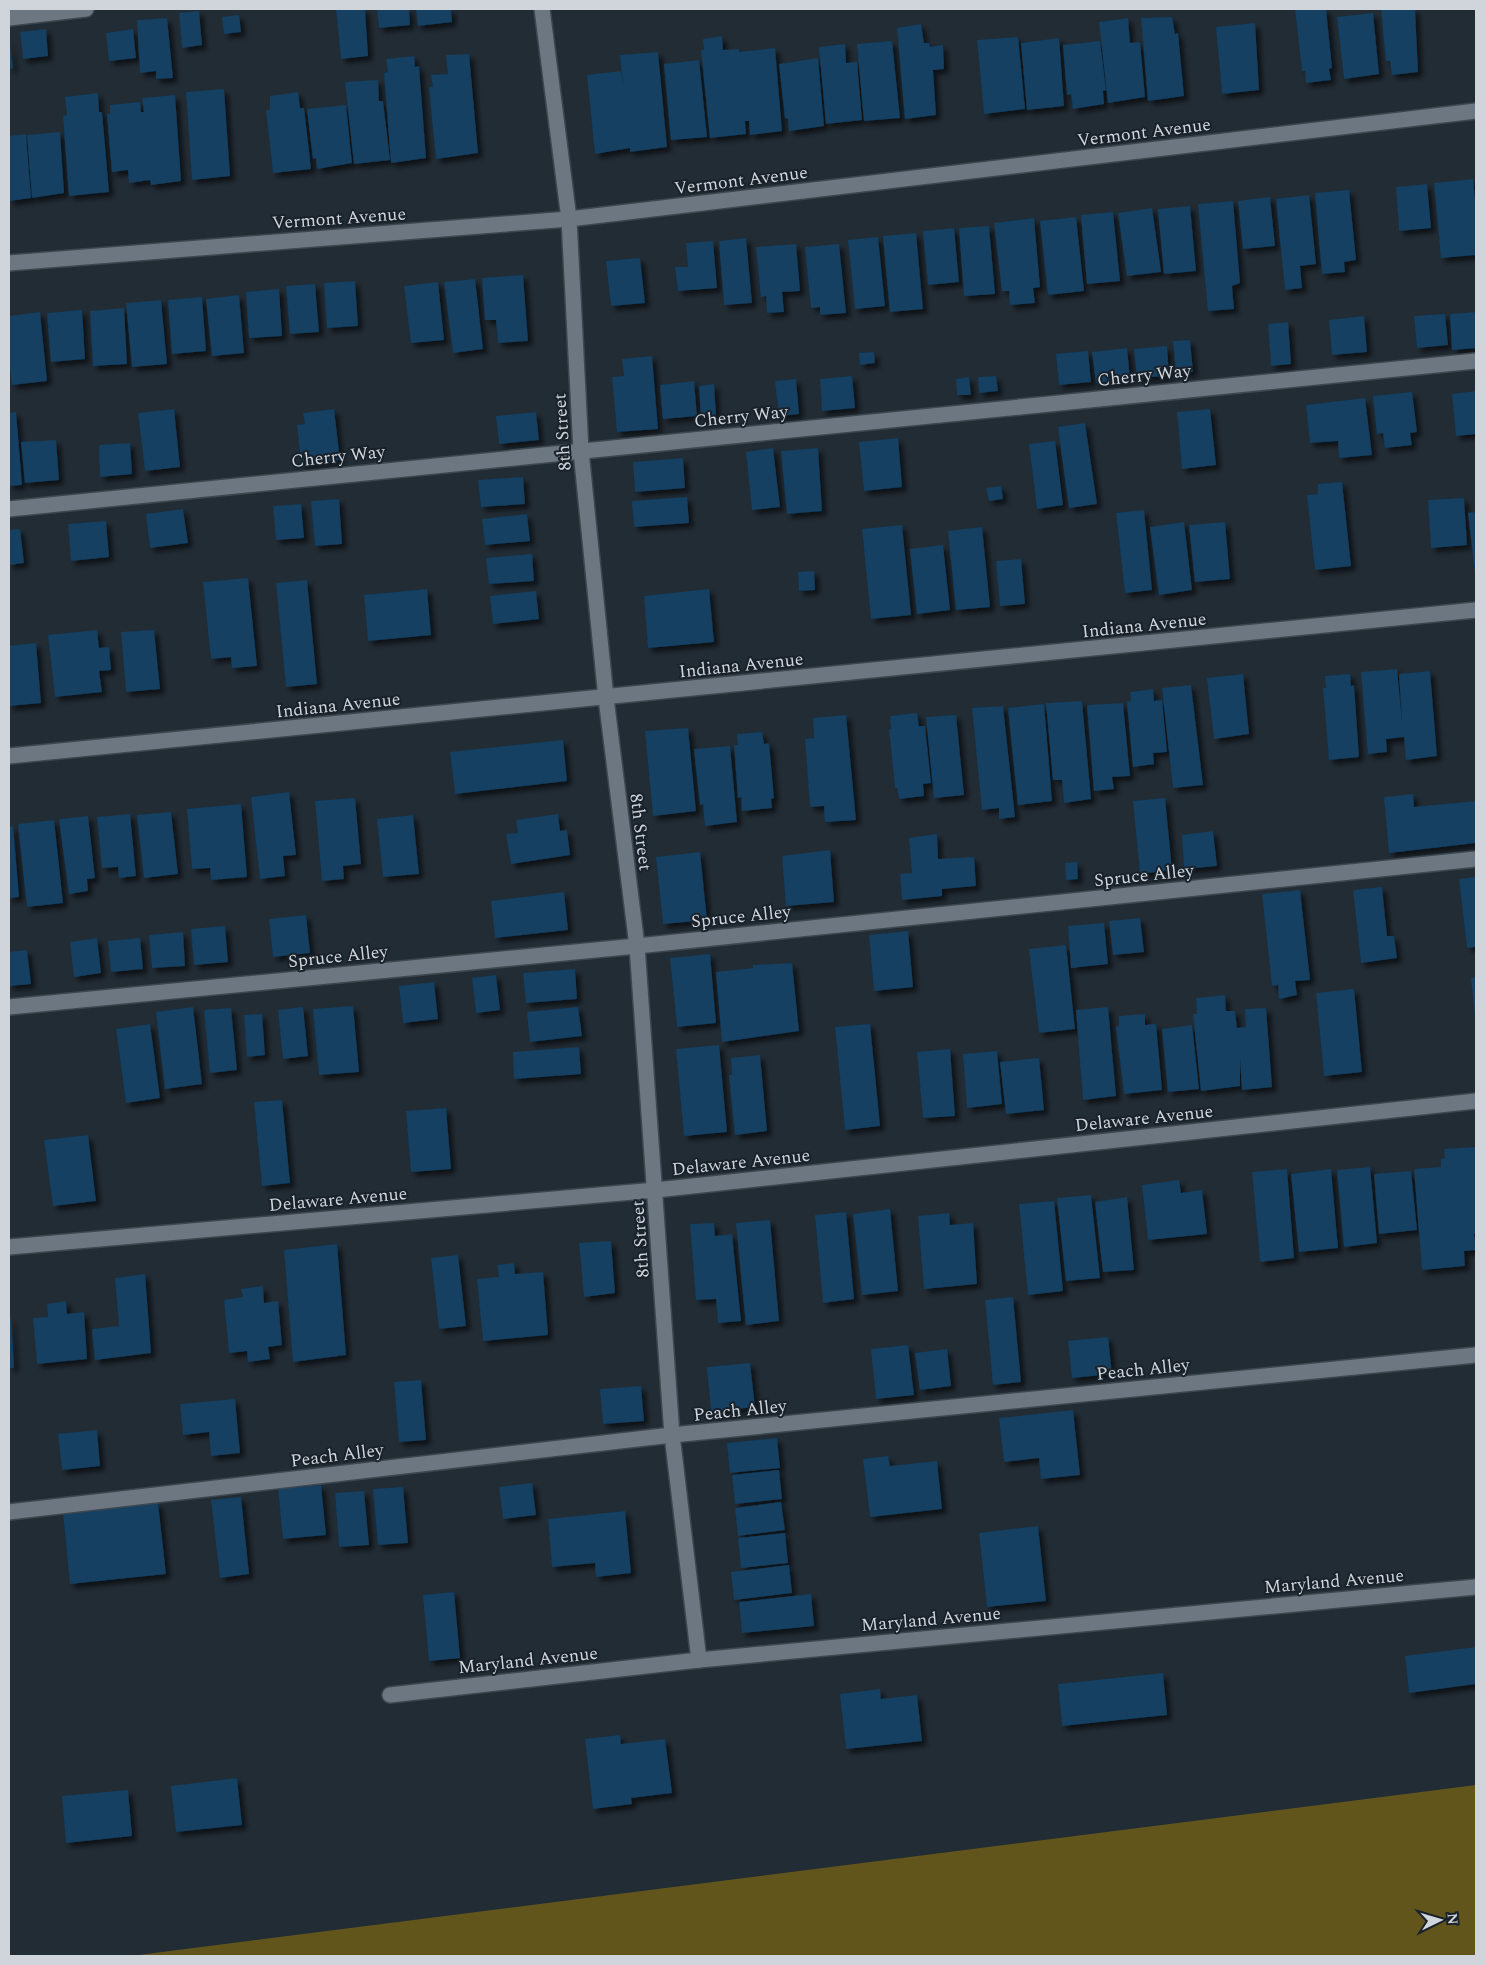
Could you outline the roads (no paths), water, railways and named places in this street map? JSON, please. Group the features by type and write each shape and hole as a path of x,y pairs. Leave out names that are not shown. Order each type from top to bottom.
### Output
{"street":[{"path":"9,18 86,9"},
{"name":"8th Street","path":"542,9 570,219 581,451 606,698 636,946 656,1190 672,1435 699,1660"},
{"name":"Vermont Avenue","path":"9,263 570,219 1476,110"},
{"name":"Cherry Way","path":"9,509 1476,360"},
{"name":"Indiana Avenue","path":"9,756 1476,610"},
{"name":"Spruce Alley","path":"9,1007 636,946 1476,859"},
{"name":"Delaware Avenue","path":"9,1247 656,1190 1476,1101"},
{"name":"Peach Alley","path":"9,1512 672,1435 1476,1355"},
{"name":"Maryland Avenue","path":"390,1695 699,1660 1476,1587"}]}
